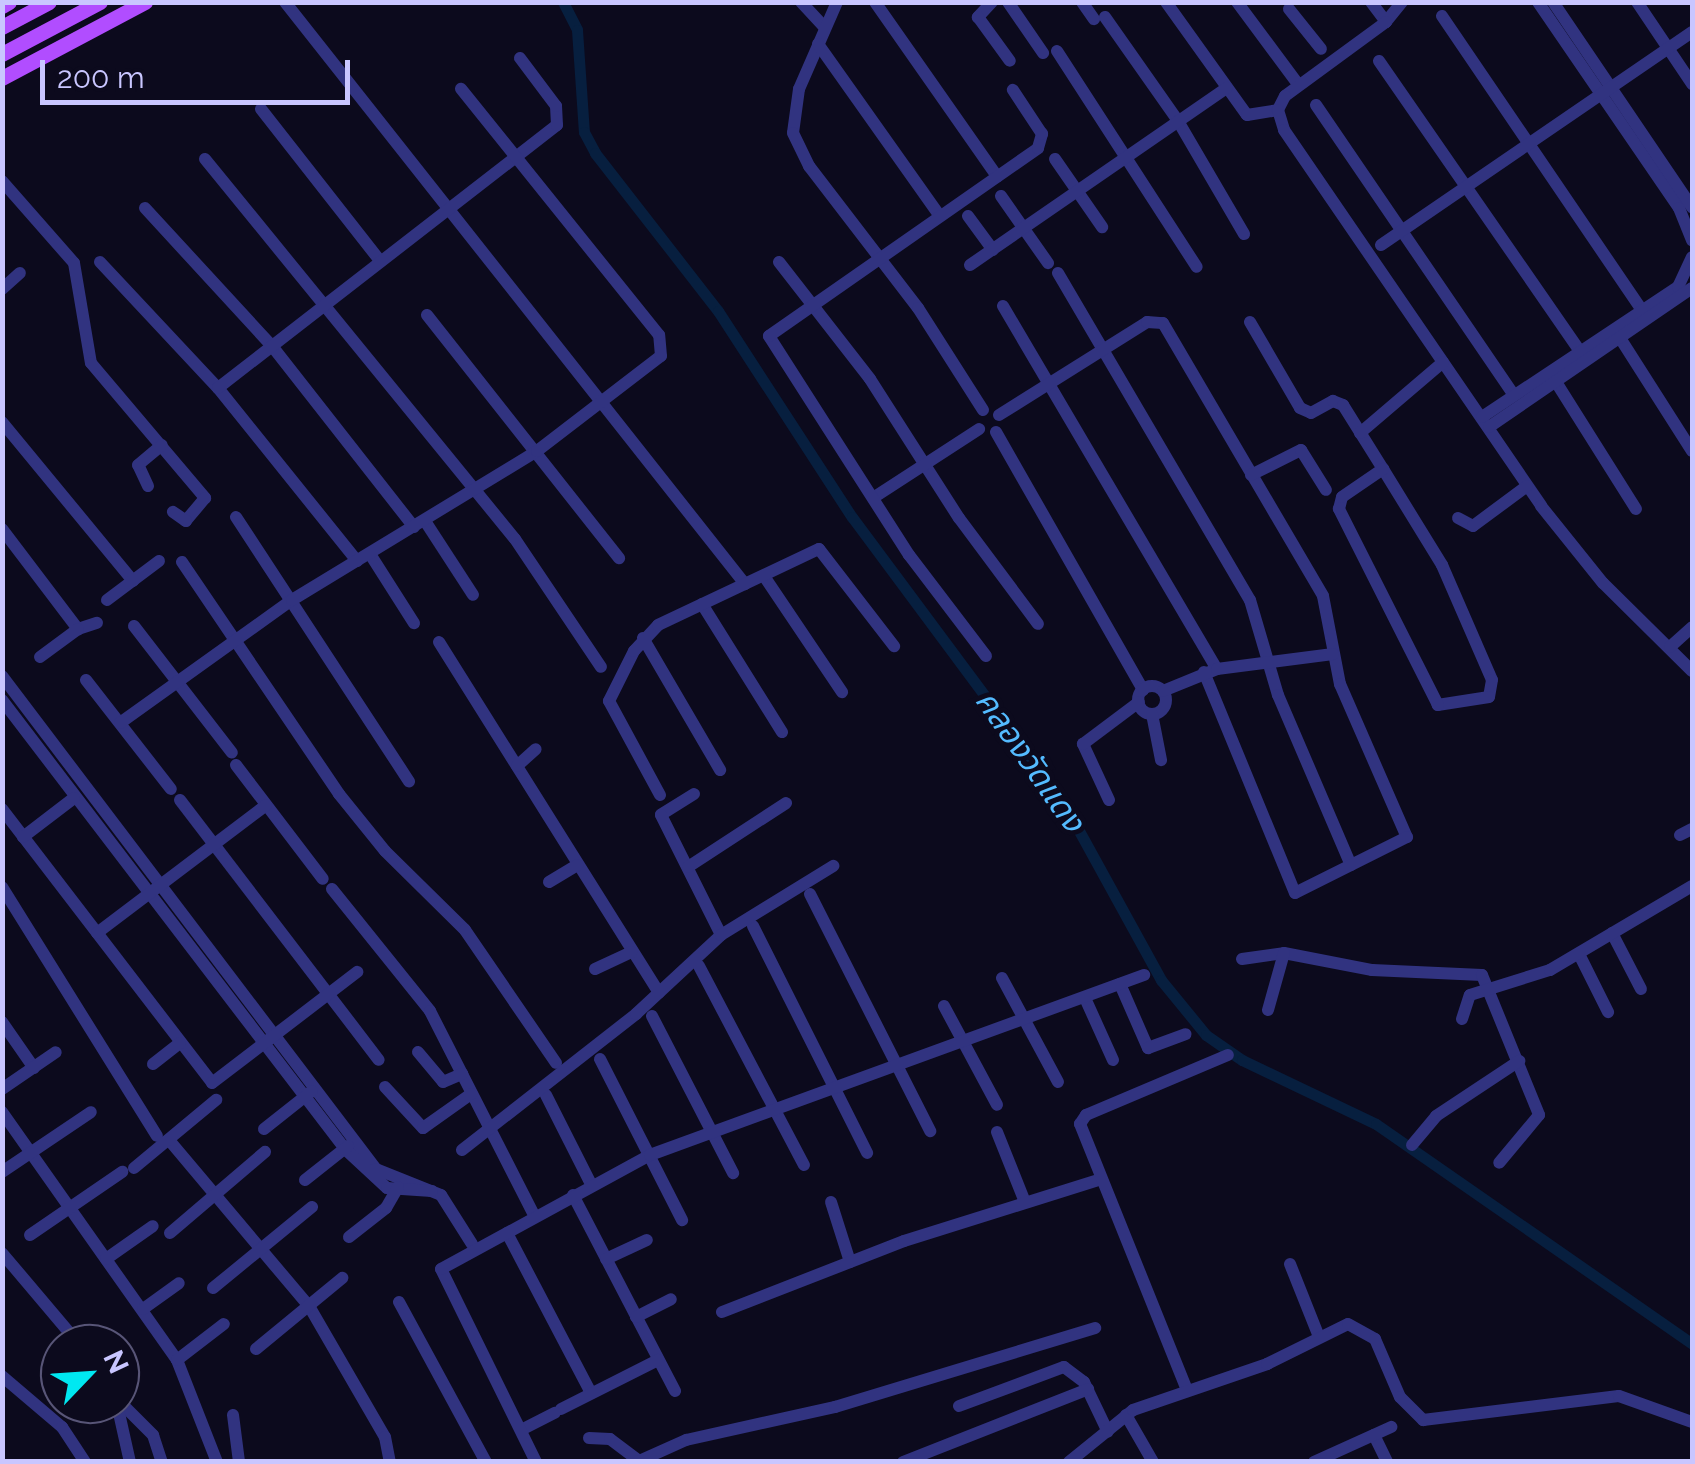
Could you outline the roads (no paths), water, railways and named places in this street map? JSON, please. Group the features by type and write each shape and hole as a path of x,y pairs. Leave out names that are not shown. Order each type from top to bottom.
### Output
{"main road":[{"path":"2,27 49,2"},
{"path":"2,54 100,2"},
{"path":"2,78 145,2"}],"street":[{"path":"285,2 298,7 448,209 745,584"},
{"path":"801,2 825,28"},
{"path":"837,2 794,106 793,132 809,166 918,308 982,410 999,415"},
{"path":"875,2 998,176"},
{"path":"992,2 978,16 1010,62"},
{"path":"1008,2 1130,155 1197,267"},
{"path":"1082,2 1099,18 1178,121 1244,234"},
{"path":"1166,2 1248,115 1278,110 1298,84 1386,22 1402,2"},
{"path":"1237,2 1298,84"},
{"path":"1371,2 1386,22"},
{"path":"1538,2 1692,207"},
{"path":"1553,2 1679,208 1692,241"},
{"path":"1637,2 1692,84"},
{"path":"1291,4 1321,50"},
{"path":"1442,16 1642,310"},
{"path":"1381,245 1692,32"},
{"path":"818,44 939,215"},
{"path":"218,388 560,118 520,58"},
{"path":"1379,61 1580,351"},
{"path":"970,265 1228,88"},
{"path":"120,723 292,600 537,451 661,356 663,341 462,89"},
{"path":"986,656 909,555 876,496 770,342 770,334 998,176 1044,139 1013,90"},
{"path":"1316,105 1513,394"},
{"path":"261,109 380,262"},
{"path":"1278,110 1284,130 1527,486 1603,583 1692,671"},
{"path":"205,159 476,490 601,667"},
{"path":"1055,159 1102,227"},
{"path":"2,181 74,263 92,363 206,502 186,521 173,512"},
{"path":"1001,196 1104,348 1228,557 1272,659 1278,695 1351,866"},
{"path":"145,208 272,346 473,595"},
{"path":"968,216 993,250"},
{"path":"1688,293 1692,257"},
{"path":"100,262 218,388 357,561"},
{"path":"779,262 928,461 959,518 1038,624"},
{"path":"2,289 20,273"},
{"path":"1485,422 1513,394 1642,310 1688,293"},
{"path":"1485,422 1556,382 1688,293"},
{"path":"1003,306 1050,382 1211,670 1292,890 1300,894 1407,838 1333,654 1323,596 1163,323 1147,322 1104,348 1050,382 999,415 996,432 1152,714 1161,760"},
{"path":"427,315 619,558"},
{"path":"1250,322 1300,408 1311,412 1339,400 1383,469 1442,565 1482,651 1494,687 1489,697 1438,705 1339,510 1342,496 1383,469"},
{"path":"1620,338 1692,451"},
{"path":"1360,433 1444,362"},
{"path":"1556,382 1636,509"},
{"path":"978,429 982,410"},
{"path":"2,422 133,581"},
{"path":"876,496 978,429 996,432"},
{"path":"148,486 138,465 162,445"},
{"path":"1251,475 1301,450 1326,490"},
{"path":"1458,518 1473,526 1527,486"},
{"path":"236,518 409,781"},
{"path":"2,529 78,630"},
{"path":"660,794 608,701 643,638 702,604 823,550 894,646"},
{"path":"370,554 414,623"},
{"path":"107,600 159,561"},
{"path":"182,562 339,794 385,851 466,930 556,1063"},
{"path":"764,576 842,692"},
{"path":"702,604 782,732"},
{"path":"40,657 78,630 97,623"},
{"path":"134,626 266,805 430,1011 535,1217"},
{"path":"1670,646 1692,627"},
{"path":"643,638 720,770"},
{"path":"439,642 658,993"},
{"path":"1110,800 1083,744 1141,696 1211,670 1333,654"},
{"path":"2,676 6,697 74,798 154,890"},
{"path":"86,680 170,789"},
{"path":"1152,714 1164,706 1162,691"},
{"path":"6,697 350,1145 399,1186 424,1189 456,1211 472,1244"},
{"path":"517,766 536,749"},
{"path":"694,794 662,815 721,936"},
{"path":"24,837 74,798"},
{"path":"180,800 378,1060"},
{"path":"688,867 786,803"},
{"path":"97,933 266,805"},
{"path":"2,809 180,1043 216,1084 357,972"},
{"path":"549,882 577,865"},
{"path":"462,1150 658,993 721,936 832,866"},
{"path":"1462,1019 1465,999 1489,988 1527,980 1579,954 1692,886"},
{"path":"2,887 163,1138 309,1306 385,1437 390,1462"},
{"path":"810,894 930,1130"},
{"path":"2,920 17,912"},
{"path":"753,926 867,1153"},
{"path":"1612,933 1641,990"},
{"path":"595,968 631,952"},
{"path":"1268,1010 1284,953"},
{"path":"1242,959 1284,953 1372,970 1482,975 1539,1116 1499,1162"},
{"path":"1579,954 1608,1012"},
{"path":"699,966 804,1165"},
{"path":"536,1462 438,1272 591,1184 650,1155 1144,975"},
{"path":"1002,978 1058,1082"},
{"path":"1120,984 1148,1048 1186,1034"},
{"path":"1085,998 1113,1060"},
{"path":"944,1006 997,1104"},
{"path":"652,1016 733,1173"},
{"path":"2,1022 34,1068"},
{"path":"153,1064 180,1043"},
{"path":"2,1089 56,1052"},
{"path":"418,1052 443,1082 462,1074"},
{"path":"1187,1390 1082,1118 1228,1055"},
{"path":"600,1059 682,1220"},
{"path":"1412,1145 1436,1116 1518,1062"},
{"path":"386,1087 423,1128 471,1094"},
{"path":"264,1129 310,1093"},
{"path":"546,1095 591,1184"},
{"path":"30,1234 128,1170 163,1138 216,1100"},
{"path":"2,1112 178,1360 216,1462"},
{"path":"2,1172 91,1112"},
{"path":"996,1132 1025,1202"},
{"path":"305,1180 350,1145"},
{"path":"170,1233 266,1152"},
{"path":"722,1312 850,1262 1102,1178"},
{"path":"348,1237 399,1186"},
{"path":"573,1194 675,1391"},
{"path":"831,1202 850,1262"},
{"path":"213,1288 312,1206"},
{"path":"106,1259 153,1226"},
{"path":"508,1232 591,1393"},
{"path":"606,1259 647,1240"},
{"path":"2,1253 63,1324"},
{"path":"1290,1264 1319,1337"},
{"path":"256,1349 342,1278"},
{"path":"142,1309 178,1283"},
{"path":"636,1317 672,1299"},
{"path":"399,1302 486,1462"},
{"path":"178,1360 224,1324"},
{"path":"1068,1462 1126,1415 1266,1364 1348,1324 1368,1332 1409,1412 1437,1424 1618,1396 1692,1422"},
{"path":"589,1438 610,1439 638,1460 686,1440 835,1408 1095,1328"},
{"path":"521,1430 658,1360"},
{"path":"959,1406 1064,1367 1075,1369 1108,1432"},
{"path":"2,1376 62,1427 86,1462"},
{"path":"903,1462 1088,1389"},
{"path":"233,1415 239,1462"},
{"path":"1126,1415 1153,1462"},
{"path":"140,1423 153,1435 162,1462"},
{"path":"123,1424 130,1462"},
{"path":"1314,1462 1391,1427"},
{"path":"1374,1434 1387,1462"}],"waterway":[{"name":"คลองวัดแดง","path":"563,2 577,30 584,132 595,153 718,311 852,517 1061,798 1161,980 1206,1035 1242,1060 1376,1124 1692,1344"}]}
